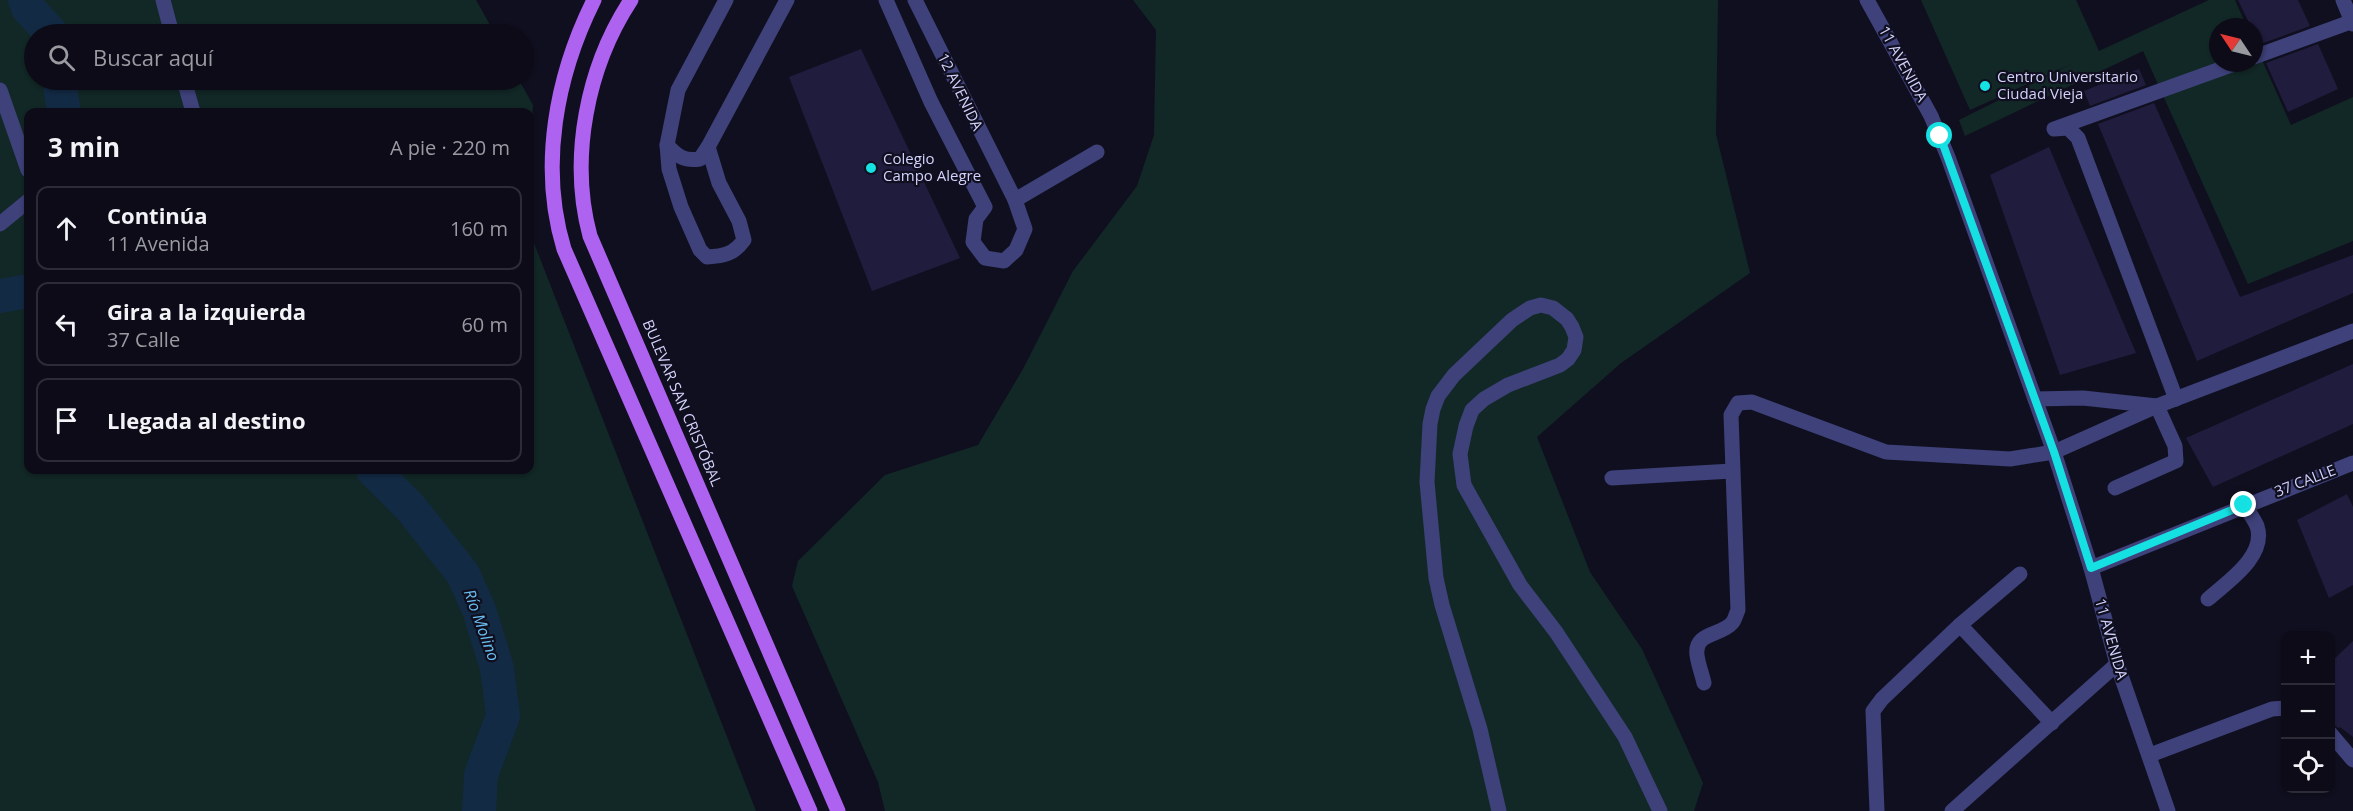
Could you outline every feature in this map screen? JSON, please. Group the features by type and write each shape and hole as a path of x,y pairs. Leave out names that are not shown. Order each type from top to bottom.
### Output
{"main road":[{"path":"594,0 567,72 557,110 551,156 551,191 556,223 564,249 810,811"},
{"name":"BULEVAR SAN CRISTÓBAL","path":"631,0 609,39 595,77 582,151 583,210 590,236 838,811"}],"street":[{"path":"163,0 169,24"},
{"path":"708,147 719,183 739,221 744,240 737,250 724,256 707,257 700,250 681,207 669,169 667,145 678,90 726,0"},
{"path":"667,145 676,156 687,160 700,159 787,0"},
{"name":"12 AVENIDA","path":"886,0 931,102 985,207 976,219 973,242 985,258 1004,261 1016,250 1025,229 1015,200 915,0"},
{"name":"11 AVENIDA","path":"1867,0 1940,136 2054,452 2091,568 2117,664 2150,755 2162,809"},
{"path":"2263,54 2353,22 2343,0"},
{"path":"2176,399 2078,138 2068,128 2054,129 2212,72"},
{"path":"0,90 24,159"},
{"path":"187,90 192,108"},
{"path":"1015,200 1097,152"},
{"path":"0,224 24,204"},
{"path":"1499,811 1480,729 1442,605 1431,550 1430,503 1426,482 1430,424 1432,409 1438,396 1454,375 1512,320 1530,308 1541,305 1553,308 1567,319 1575,338 1574,350 1560,365 1508,385 1484,399 1472,410 1460,454 1464,485 1478,514 1520,585 1556,633 1624,736 1660,811"},
{"path":"1704,683 1696,653 1701,640 1733,622 1738,610 1731,415 1738,403 1752,402 1886,452 2010,459 2054,452 2157,406 2353,331"},
{"path":"2035,399 2083,398 2157,406"},
{"path":"2115,488 2176,461 2175,446 2157,406"},
{"name":"37 CALLE","path":"2091,568 2353,463"},
{"path":"1612,478 1732,471"},
{"path":"2208,599 2241,570 2253,553 2258,539 2257,526 2244,505"},
{"path":"1877,811 1873,711 1882,699 1960,625 2020,574"},
{"path":"1960,625 2052,723"},
{"path":"1953,811 2117,664"},
{"path":"2150,755 2272,709 2281,708"},
{"path":"2335,738 2353,760"}],"green space":[{"path":"0,0 476,0 489,24 24,24 24,90 525,90 533,105 533,108 24,108 24,474 534,474 534,243 756,811 0,811"},
{"path":"1133,0 1718,0 1716,134 1750,273 1621,363 1537,437 1590,572 1642,649 1703,783 1694,811 885,811 878,782 792,586 798,561 885,475 978,445 1023,369 1073,271 1137,186 1154,135 1156,30"},
{"path":"1921,0 2076,0 2099,51 2209,0 2235,0 2243,18 2209,18 2209,72 2263,72 2263,62 2291,125 2353,97 2353,241 2248,284 2143,51 1965,136 1959,120 2074,63 1970,110"}],"building":[{"path":"2238,0 2298,0 2310,26 2263,43 2263,18 2247,18"},
{"path":"2318,44 2338,89 2288,112 2266,63"},
{"name":"Colegio Campo Alegre","path":"861,49 960,258 872,291 789,77"},
{"path":"2139,69 2146,85 2090,106 2084,91"},
{"path":"2154,103 2240,297 2353,255 2353,293 2197,361 2098,124"},
{"path":"2049,147 2136,353 2060,375 1990,175"},
{"path":"2353,364 2353,424 2213,487 2186,438"},
{"path":"2347,494 2353,507 2353,585 2329,598 2297,520"},
{"path":"2353,641 2353,737 2335,726 2335,658"}],"waterway":[{"name":"Río Molino","path":"25,0 28,8 43,24"},
{"name":"Río Molino","path":"61,90 63,108"},
{"path":"0,296 24,292"},
{"name":"Río Molino","path":"377,474 410,507 463,574 479,610 497,668 503,716 481,775 479,811"}],"place":[{"name":"Centro Universitario Ciudad Vieja","path":"1985,86"},
{"name":"Colegio Campo Alegre","path":"871,168"}],"route":[{"path":"1940,136 2054,452 2091,568 2244,505"}]}
